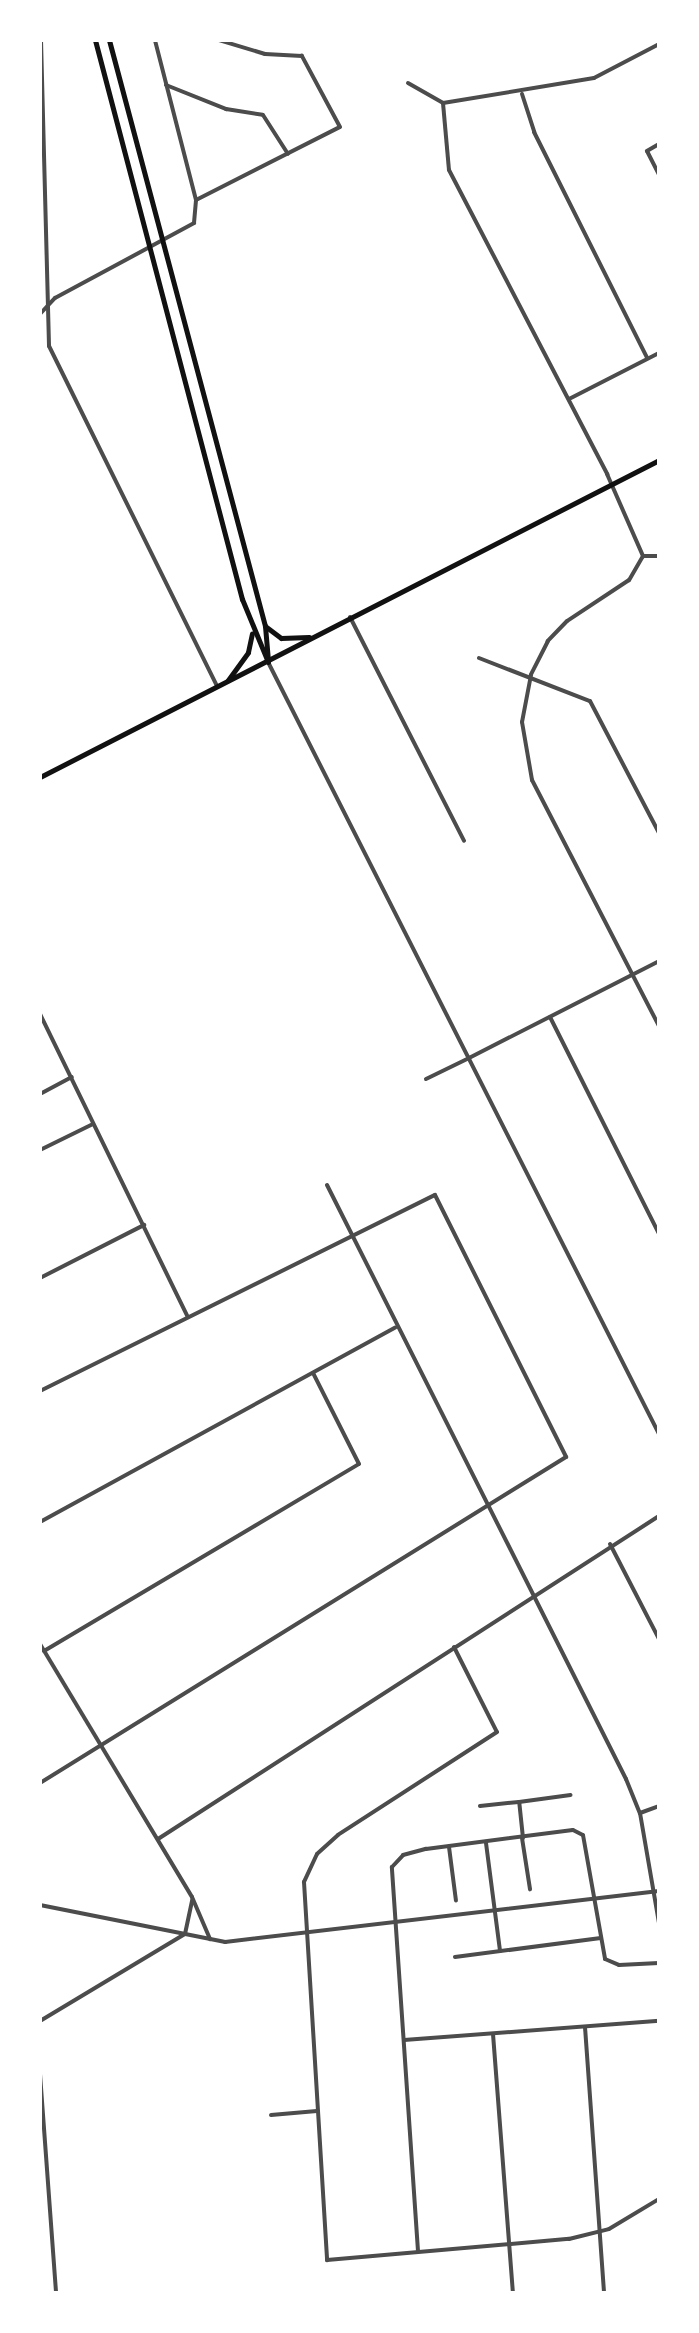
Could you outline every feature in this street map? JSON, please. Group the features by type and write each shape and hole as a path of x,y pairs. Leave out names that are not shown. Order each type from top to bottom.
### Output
{"main road":[{"path":"95,40 252,628 268,662"},
{"path":"109,40 265,626 268,662"},
{"path":"40,777 268,662 310,636 659,460"},
{"path":"265,626 279,637 310,636"},
{"path":"225,684 248,652 252,628"}],"street":[{"path":"41,40 47,307 52,359 218,688"},
{"path":"40,314 55,298 161,244 194,223 196,200 155,40"},
{"path":"196,200 340,127 302,56 265,54 219,40"},
{"path":"408,83 443,103 522,94 594,78 659,44"},
{"path":"164,84 226,109 268,118 288,154"},
{"path":"522,94 534,132 647,358"},
{"path":"443,103 449,170 569,399 643,556"},
{"path":"659,144 647,151 659,175"},
{"path":"569,399 659,353"},
{"path":"643,556 659,556"},
{"path":"643,556 629,580 557,631 531,675 522,722 532,780 659,1026"},
{"path":"350,617 464,841"},
{"path":"479,658 531,675 590,701 659,833"},
{"path":"268,662 659,1434"},
{"path":"426,1079 659,961"},
{"path":"40,1014 188,1317"},
{"path":"550,1017 659,1234"},
{"path":"40,1094 72,1077"},
{"path":"40,1150 93,1124"},
{"path":"327,1185 395,1328 640,1813 656,1891 659,1923"},
{"path":"40,1391 350,1234 435,1195 566,1457 103,1747 40,1783"},
{"path":"40,1278 144,1225"},
{"path":"40,1522 395,1328"},
{"path":"44,1651 359,1464 313,1373"},
{"path":"651,1417 659,1413"},
{"path":"158,1839 610,1544 659,1516"},
{"path":"610,1544 659,1639"},
{"path":"40,1644 192,1897 210,1939"},
{"path":"454,1647 497,1732 338,1835 317,1854 304,1882 327,2260 510,2245 600,2233 659,2199"},
{"path":"480,1806 571,1795"},
{"path":"519,1802 530,1889"},
{"path":"640,1813 659,1806"},
{"path":"418,2251 392,1867 403,1855 573,1830 583,1835 601,1938 611,1964 659,1963"},
{"path":"486,1843 500,1951"},
{"path":"449,1847 456,1901"},
{"path":"40,1905 210,1939 305,1934 656,1891"},
{"path":"40,2021 185,1934 192,1918 192,1897"},
{"path":"455,1957 601,1938"},
{"path":"404,2040 659,2021"},
{"path":"585,2027 604,2293"},
{"path":"493,2034 513,2293"},
{"path":"40,2074 42,2152 56,2293"},
{"path":"271,2115 317,2111"}]}
